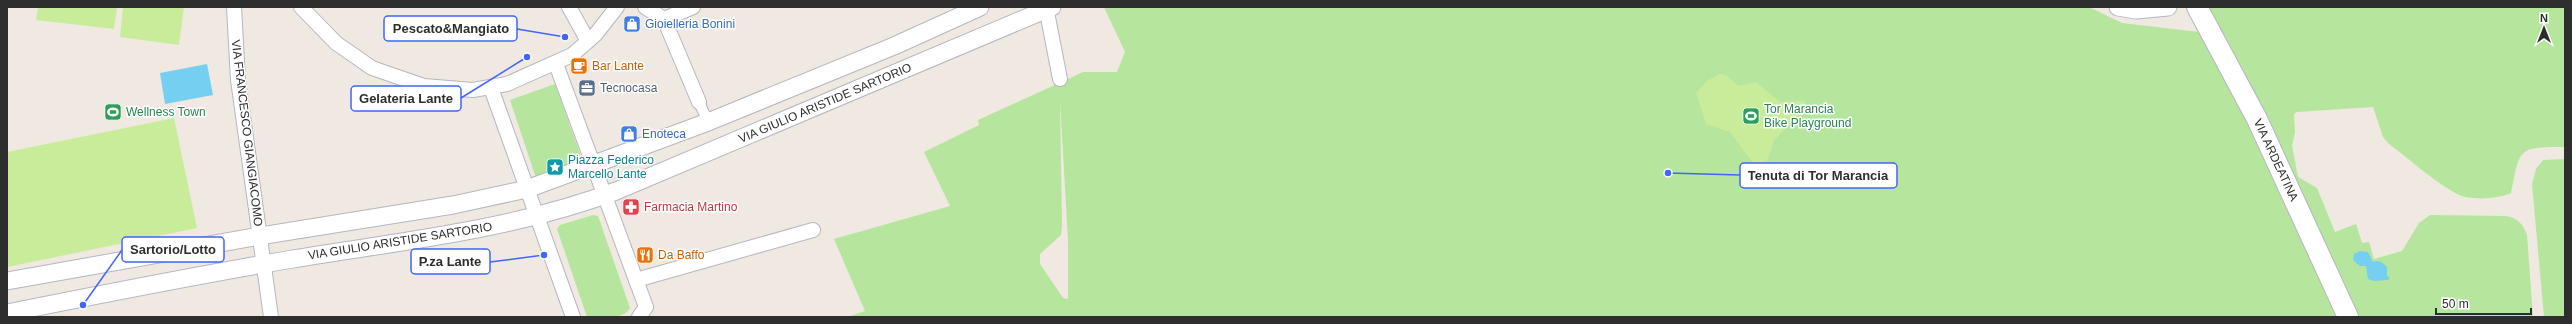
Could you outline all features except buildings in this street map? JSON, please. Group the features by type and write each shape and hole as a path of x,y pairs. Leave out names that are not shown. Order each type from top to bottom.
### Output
{"main road":[{"name":"VIA ARDEATINA","path":"2197,7 2257,119 2348,317"}],"street":[{"name":"VIA FRANCESCO GIANGIACOMO","path":"234,7 238,80 260,236"},
{"path":"301,7 336,43 358,59 380,72 433,87 473,90 491,88 556,64 576,52 588,41 617,7"},
{"path":"569,7 588,41"},
{"path":"645,7 664,19 708,122"},
{"path":"664,19 692,7"},
{"path":"7,281 260,236 446,206 527,189 593,166 708,122 894,46 980,7"},
{"path":"2118,7 2136,10 2168,7"},
{"path":"1048,8 1060,79"},
{"name":"VIA GIULIO ARISTIDE SARTORIO","path":"604,196 1048,8"},
{"path":"556,64 646,307 639,317"},
{"path":"491,88 573,317"},
{"path":"537,218 604,196"},
{"name":"VIA GIULIO ARISTIDE SARTORIO","path":"7,313 264,264 537,218"},
{"path":"636,280 813,230"},
{"path":"260,236 271,317"}],"green space":[{"path":"38,7 117,7 114,29 36,20"},
{"path":"123,7 184,7 179,45 120,37"},
{"path":"1104,7 2089,7 2122,23 2199,32 2240,104 2338,317 848,317 865,311 834,239 950,206 924,152 979,125 978,120 1083,72 1117,72 1125,52","holes":["1060,100 1068,241 1068,299 1063,298 1040,264 1040,254 1061,235"]},
{"path":"2207,7 2565,7 2565,147 2530,149 2524,153 2517,166 2511,193 2506,195 2492,198 2470,198 2457,194 2448,189 2389,144 2383,137 2373,107 2297,112 2294,114 2295,132 2292,146 2298,177 2317,188 2335,232 2356,224 2362,243 2369,242 2374,259 2402,251 2419,223 2430,215 2506,216 2514,218 2520,222 2527,235 2533,317 2355,317"},
{"name":"Tor Marancia Bike Playground","path":"1720,74 1726,75 1738,86 1756,82 1780,102 1804,101 1807,107 1774,140 1768,160 1755,166 1730,132 1706,124 1696,93 1707,81"},
{"path":"555,84 583,162 536,178 510,100"},
{"path":"174,118 197,228 7,267 7,152"},
{"path":"2565,159 2565,317 2544,317 2532,184 2536,169 2543,160"},
{"path":"593,215 598,216 630,308 622,315 617,317 587,317 557,229 560,225"}],"water":[{"path":"207,64 213,95 165,104 160,73"},
{"path":"2360,251 2368,252 2373,262 2379,261 2384,264 2387,267 2387,276 2390,278 2388,280 2374,281 2368,279 2366,266 2360,266 2353,260 2354,254"}],"place":[{"name":"Gioielleria Bonini","path":"632,24"},
{"name":"Pescato&Mangiato","path":"565,37"},
{"name":"Gelateria Lante","path":"527,57"},
{"name":"Bar Lante","path":"579,66"},
{"name":"Tecnocasa","path":"587,88"},
{"name":"Wellness Town","path":"113,112"},
{"name":"Tor Marancia Bike Playground","path":"1751,116"},
{"name":"Enoteca","path":"629,134"},
{"name":"Piazza Federico Marcello Lante","path":"555,167"},
{"name":"Tenuta di Tor Marancia","path":"1668,173"},
{"name":"Farmacia Martino","path":"631,207"},
{"name":"P.za Lante","path":"544,255"},
{"name":"Da Baffo","path":"645,255"},
{"name":"Sartorio/Lotto","path":"83,305"}]}
